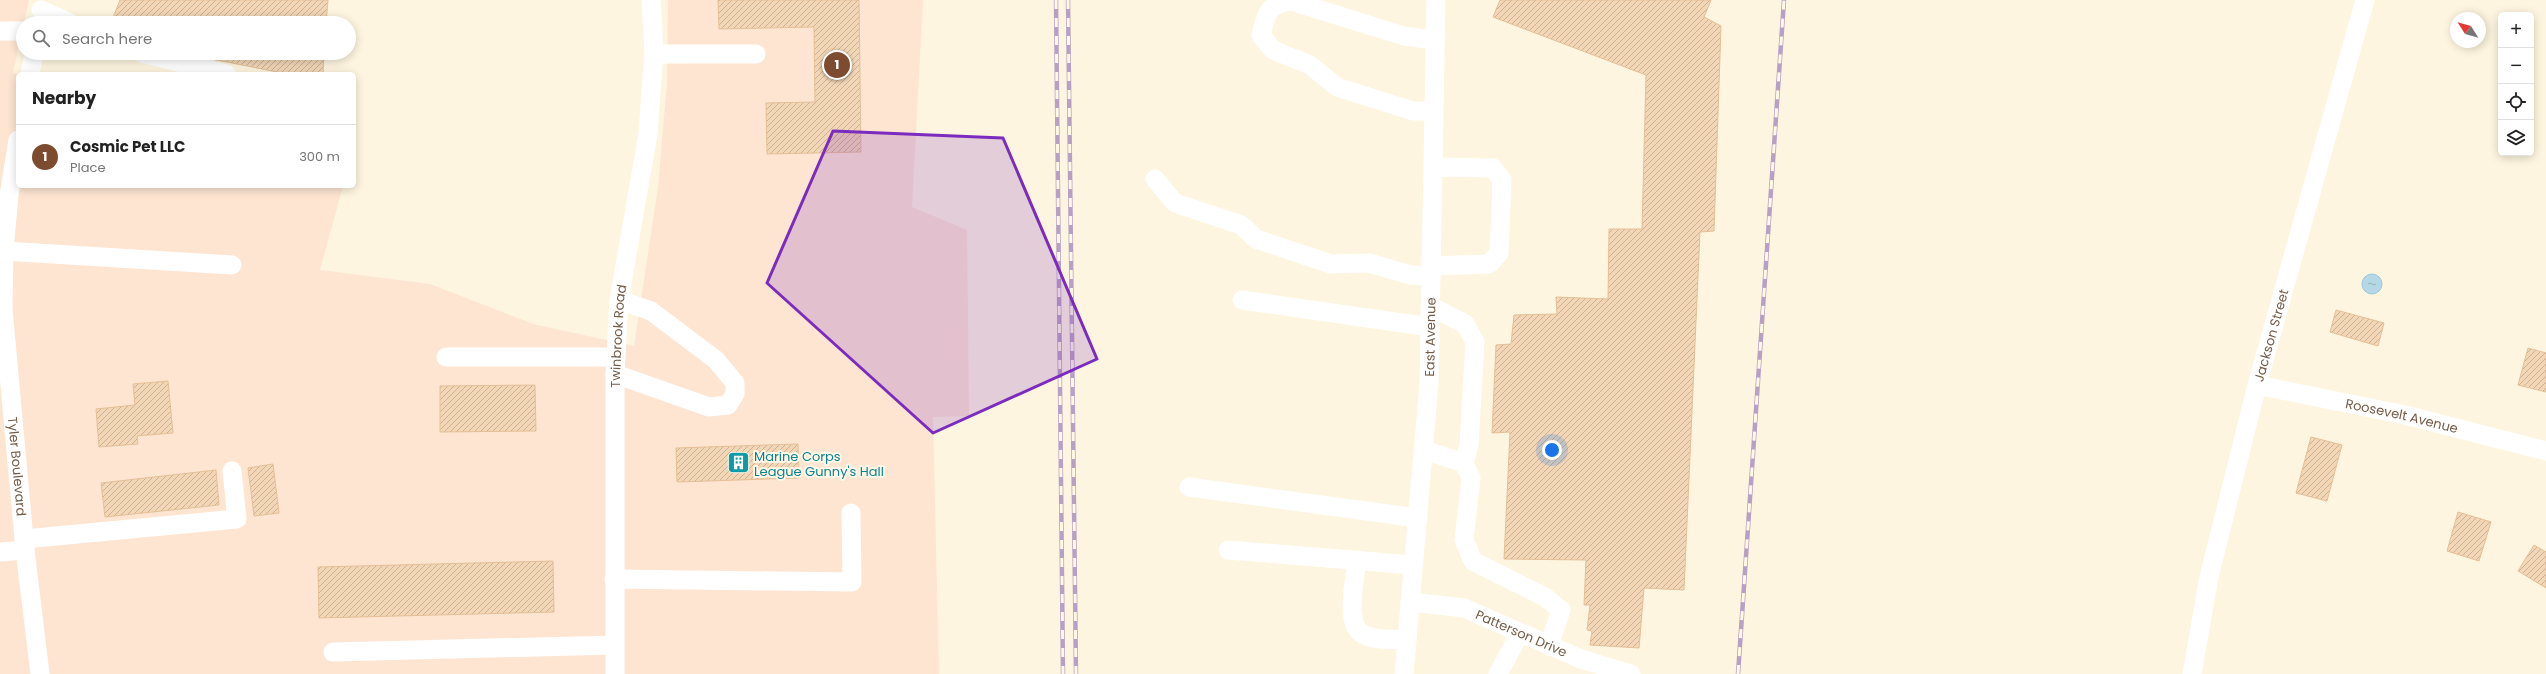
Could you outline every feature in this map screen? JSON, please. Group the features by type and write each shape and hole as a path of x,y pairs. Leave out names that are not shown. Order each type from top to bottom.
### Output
{"street":[{"name":"Twinbrook Road","path":"615,674 615,365 619,300 648,134 654,54 651,0"},
{"name":"East Avenue","path":"1404,674 1429,384 1436,0"},
{"name":"Jackson Street","path":"2192,674 2209,577 2257,385 2365,0"},
{"path":"1434,111 1413,111 1337,87 1310,65 1274,50 1261,35 1267,12 1277,3 1292,1 1404,36 1435,40"},
{"path":"42,11 54,16"},
{"path":"0,31 16,31"},
{"path":"654,54 756,54"},
{"path":"30,72 33,60"},
{"path":"170,60 218,72"},
{"name":"Tyler Boulevard","path":"16,149 4,204 4,372 40,674"},
{"path":"1155,178 1175,204 1241,225 1256,239 1331,264 1369,263 1411,275 1489,264 1499,253 1502,180 1493,168 1433,167"},
{"path":"4,251 232,265"},
{"path":"446,357 615,365 709,407 728,405 735,394 735,383 716,360 651,311 619,300"},
{"path":"1242,300 1430,327"},
{"path":"1430,306 1466,324 1475,342 1469,445 1464,462 1471,478 1464,540 1473,561 1545,597 1561,610 1549,646"},
{"name":"Roosevelt Avenue","path":"2257,385 2404,415 2546,451"},
{"path":"1424,450 1464,462"},
{"path":"0,552 24,544 237,519 232,471"},
{"path":"1189,487 1418,518"},
{"path":"614,579 852,582 851,513"},
{"path":"1228,550 1413,565"},
{"path":"1357,560 1351,616 1355,626 1361,634 1407,640"},
{"name":"Patterson Drive","path":"1410,602 1464,608 1581,659 1631,674"},
{"path":"1498,674 1520,633"},
{"path":"333,652 614,645"}],"highlighted area":[{"path":"833,131 1003,138 1097,359 933,433 767,283"}],"shaded area":[{"path":"0,0 29,0 25,16 16,16 16,59 13,73 16,74 16,188 342,188 320,270 430,284 533,324 634,346 658,187 667,83 668,0 923,0 912,207 967,230 969,416 933,417 939,674 0,674"}],"water":[{"path":"2368,274 2376,274 2382,280 2382,288 2376,294 2368,294 2362,288 2362,280"}],"building":[{"path":"120,0 328,0 327,16 114,16"},
{"path":"718,0 859,0 861,152 767,154 766,103 815,102 814,27 719,29"},
{"path":"1500,0 1711,0 1704,17 1721,26 1714,231 1700,232 1684,590 1644,588 1639,648 1590,645 1592,631 1587,630 1590,605 1584,605 1586,560 1504,559 1510,432 1492,433 1496,345 1511,344 1514,315 1557,314 1556,297 1608,299 1609,229 1642,229 1646,75 1493,17"},
{"path":"217,60 324,60 323,72 277,72"},
{"path":"2336,310 2384,323 2378,346 2330,332"},
{"path":"2528,348 2546,353 2546,392 2518,385"},
{"path":"168,381 173,433 137,436 138,444 99,447 96,409 135,405 133,384"},
{"path":"535,385 536,431 440,432 440,386"},
{"path":"2311,437 2342,445 2327,501 2296,493"},
{"name":"Marine Corps League Gunny's Hall","path":"798,444 799,478 677,482 676,448"},
{"path":"273,464 279,513 254,516 248,468"},
{"path":"216,470 219,505 105,517 101,483"},
{"path":"2458,512 2491,522 2479,561 2447,551"},
{"path":"2534,545 2546,552 2546,588 2518,571"},
{"path":"553,561 554,612 319,618 318,567"}],"railway":[{"path":"1056,0 1063,674"},
{"path":"1068,0 1076,674"},
{"path":"1738,674 1784,0"}],"place":[{"name":"Cosmic Pet LLC","path":"837,65"},
{"name":"Marine Corps League Gunny's Hall","path":"738,463"}]}
